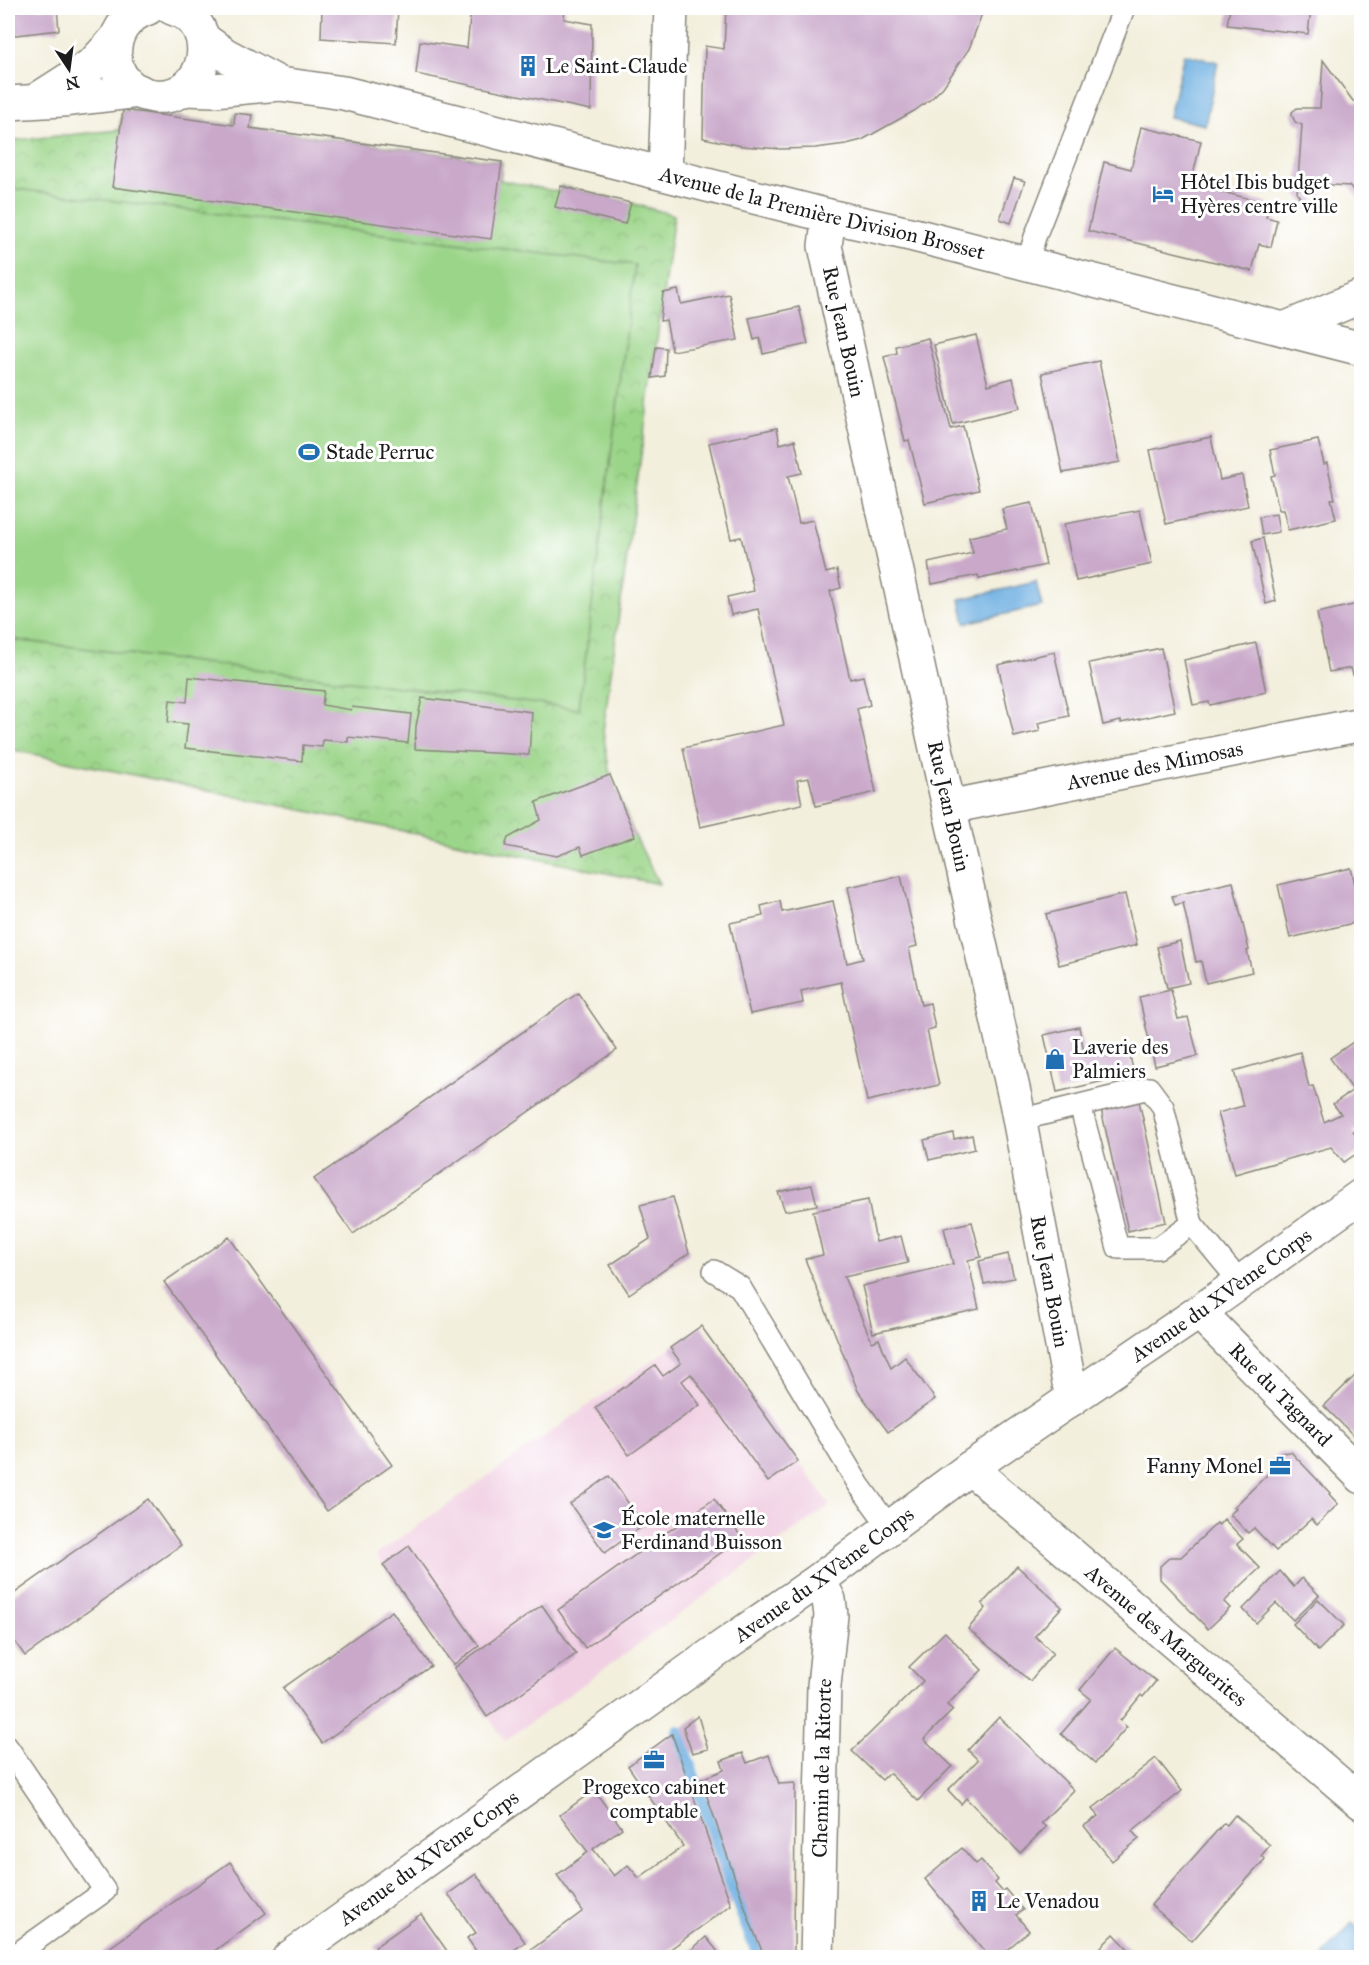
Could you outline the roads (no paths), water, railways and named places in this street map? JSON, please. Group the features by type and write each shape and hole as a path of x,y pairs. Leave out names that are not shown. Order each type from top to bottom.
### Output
{"street":[{"path":"665,174 671,8"},
{"path":"184,88 195,79 202,67 204,52 186,17"},
{"name":"Avenue de la Première Division Brosset","path":"186,17 224,54 280,84"},
{"path":"130,18 114,51 121,75 128,84 139,91"},
{"path":"22,102 93,64 130,18"},
{"name":"Avenue de la Première Division Brosset","path":"22,102 139,91 154,96 170,95 184,88 214,90 280,84 344,93 1362,349"},
{"name":"Rue Jean Bouin","path":"829,216 825,246 1020,1120 1072,1400"},
{"path":"1284,329 1362,296"},
{"name":"Avenue des Mimosas","path":"949,807 1362,724"},
{"name":"Avenue du XVème Corps","path":"289,1958 819,1580 970,1468 1199,1312 1362,1196"},
{"name":"Rue du Tagnard","path":"1199,1312 1362,1477"},
{"name":"Avenue des Marguerites","path":"970,1468 1362,1803"},
{"name":"Chemin de la Ritorte","path":"817,1958 824,1686 831,1615 829,1600 819,1580"}],"lane":[{"path":"1026,264 1124,8"},
{"path":"1020,1120 1149,1088 1163,1107 1192,1224 1240,1282"},
{"path":"1080,1105 1118,1248 1158,1248 1192,1224"},
{"path":"714,1271 740,1287 859,1485 890,1528"},
{"path":"8,1748 105,1891 11,1958"}],"water":[{"path":"1184,54 1218,62 1205,125 1169,117"},
{"path":"1036,582 1042,606 965,623 960,599"},
{"path":"1352,1923 1361,1931 1361,1957 1322,1957"}],"waterway":[{"path":"678,1731 736,1899 759,1958"}],"place":[{"name":"Le Saint-Claude","path":"528,66"},
{"name":"Hôtel Ibis budget Hyères centre ville","path":"1163,194"},
{"name":"Stade Perruc","path":"309,452"},
{"name":"Laverie des Palmiers","path":"1055,1059"},
{"name":"Fanny Monel","path":"1280,1466"},
{"name":"École maternelle Ferdinand Buisson","path":"604,1530"},
{"name":"Progexco cabinet comptable","path":"654,1760"},
{"name":"Le Venadou","path":"979,1901"}]}
